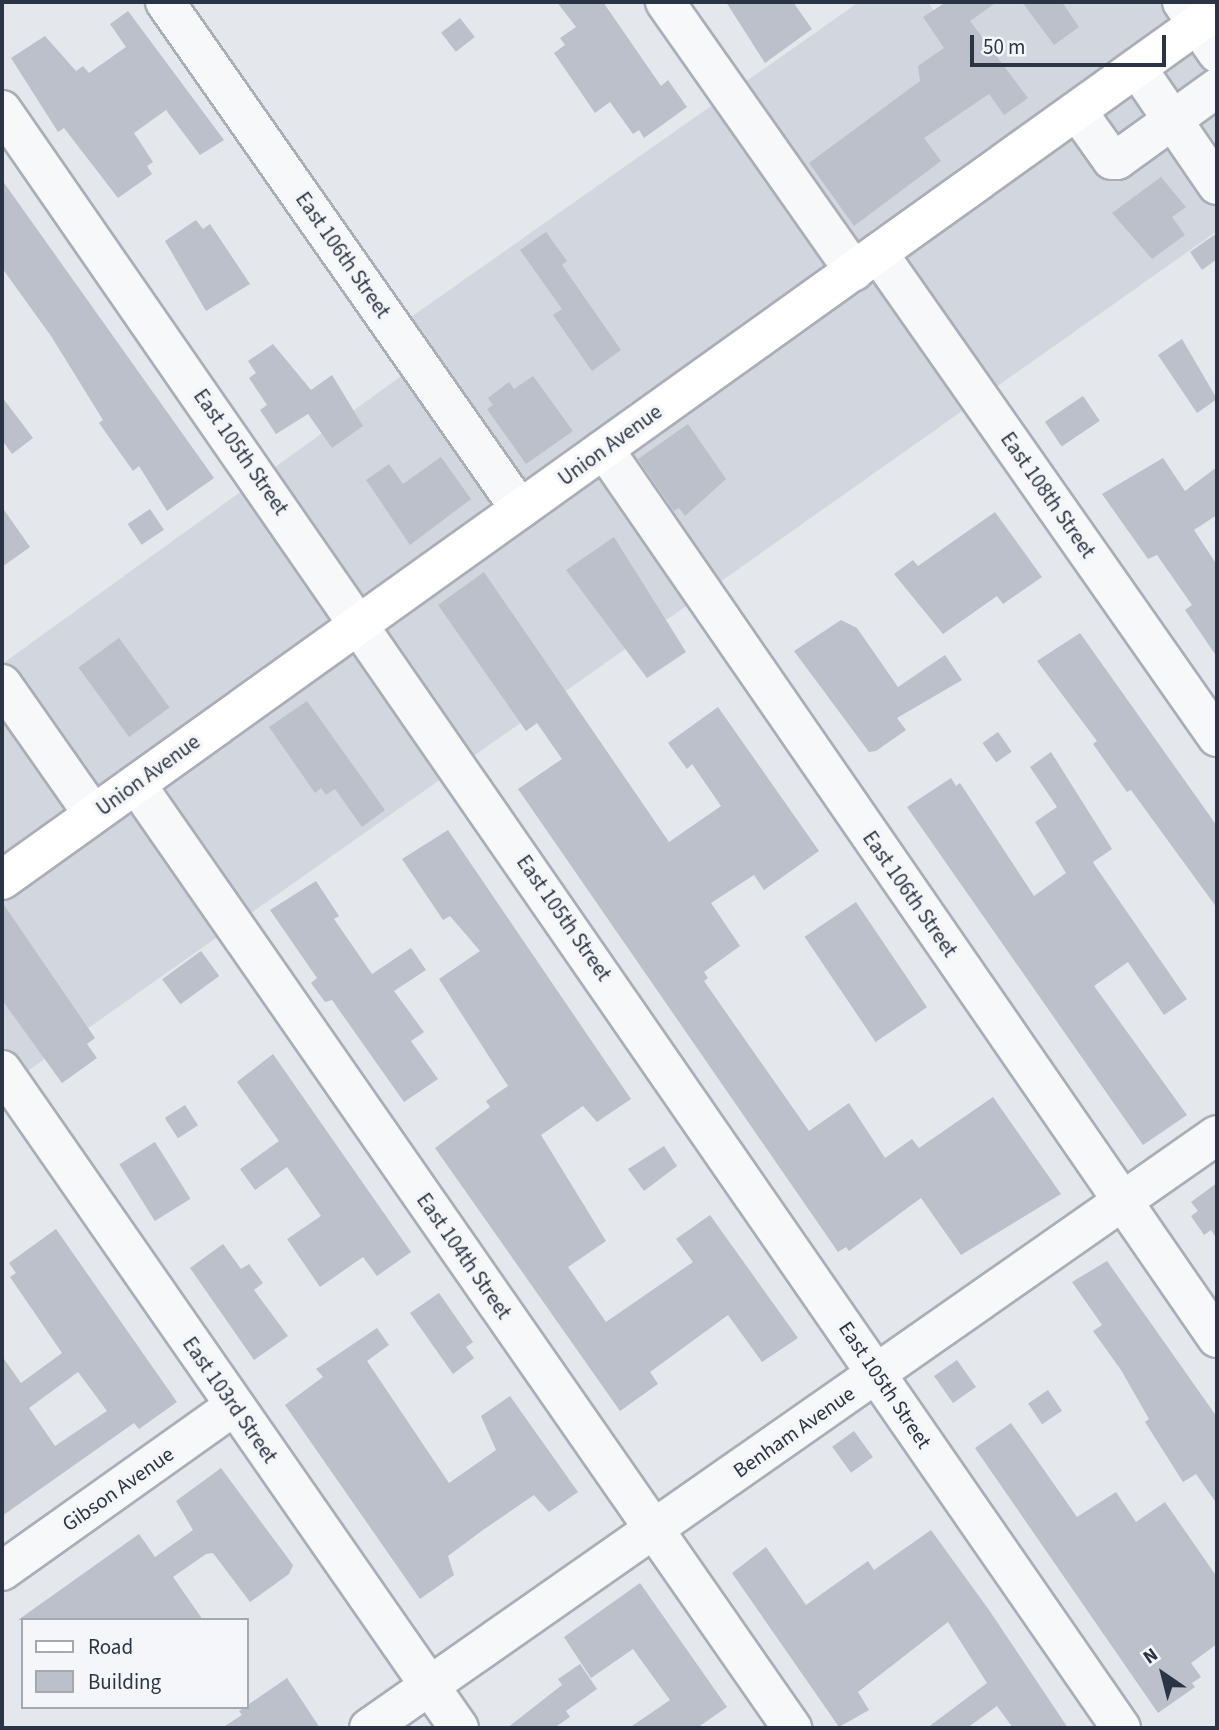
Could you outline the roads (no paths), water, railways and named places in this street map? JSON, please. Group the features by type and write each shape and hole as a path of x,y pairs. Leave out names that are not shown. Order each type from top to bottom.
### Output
{"main road":[{"name":"Union Avenue","path":"2,880 1203,23"}],"street":[{"name":"East 106th Street","path":"165,2 520,509"},
{"name":"East 108th Street","path":"665,2 866,262 1217,737"},
{"path":"1137,68 1217,185"},
{"path":"1077,111 1112,160 1217,88"},
{"name":"East 105th Street","path":"2,110 361,623 1121,1728"},
{"name":"East 106th Street","path":"604,449 1217,1338"},
{"path":"2,684 93,814"},
{"name":"East 104th Street","path":"136,784 792,1728"},
{"name":"East 103rd Street","path":"2,1070 459,1728"},
{"name":"Benham Avenue","path":"369,1728 1217,1135"},
{"name":"Gibson Avenue","path":"2,1571 234,1406"}]}
